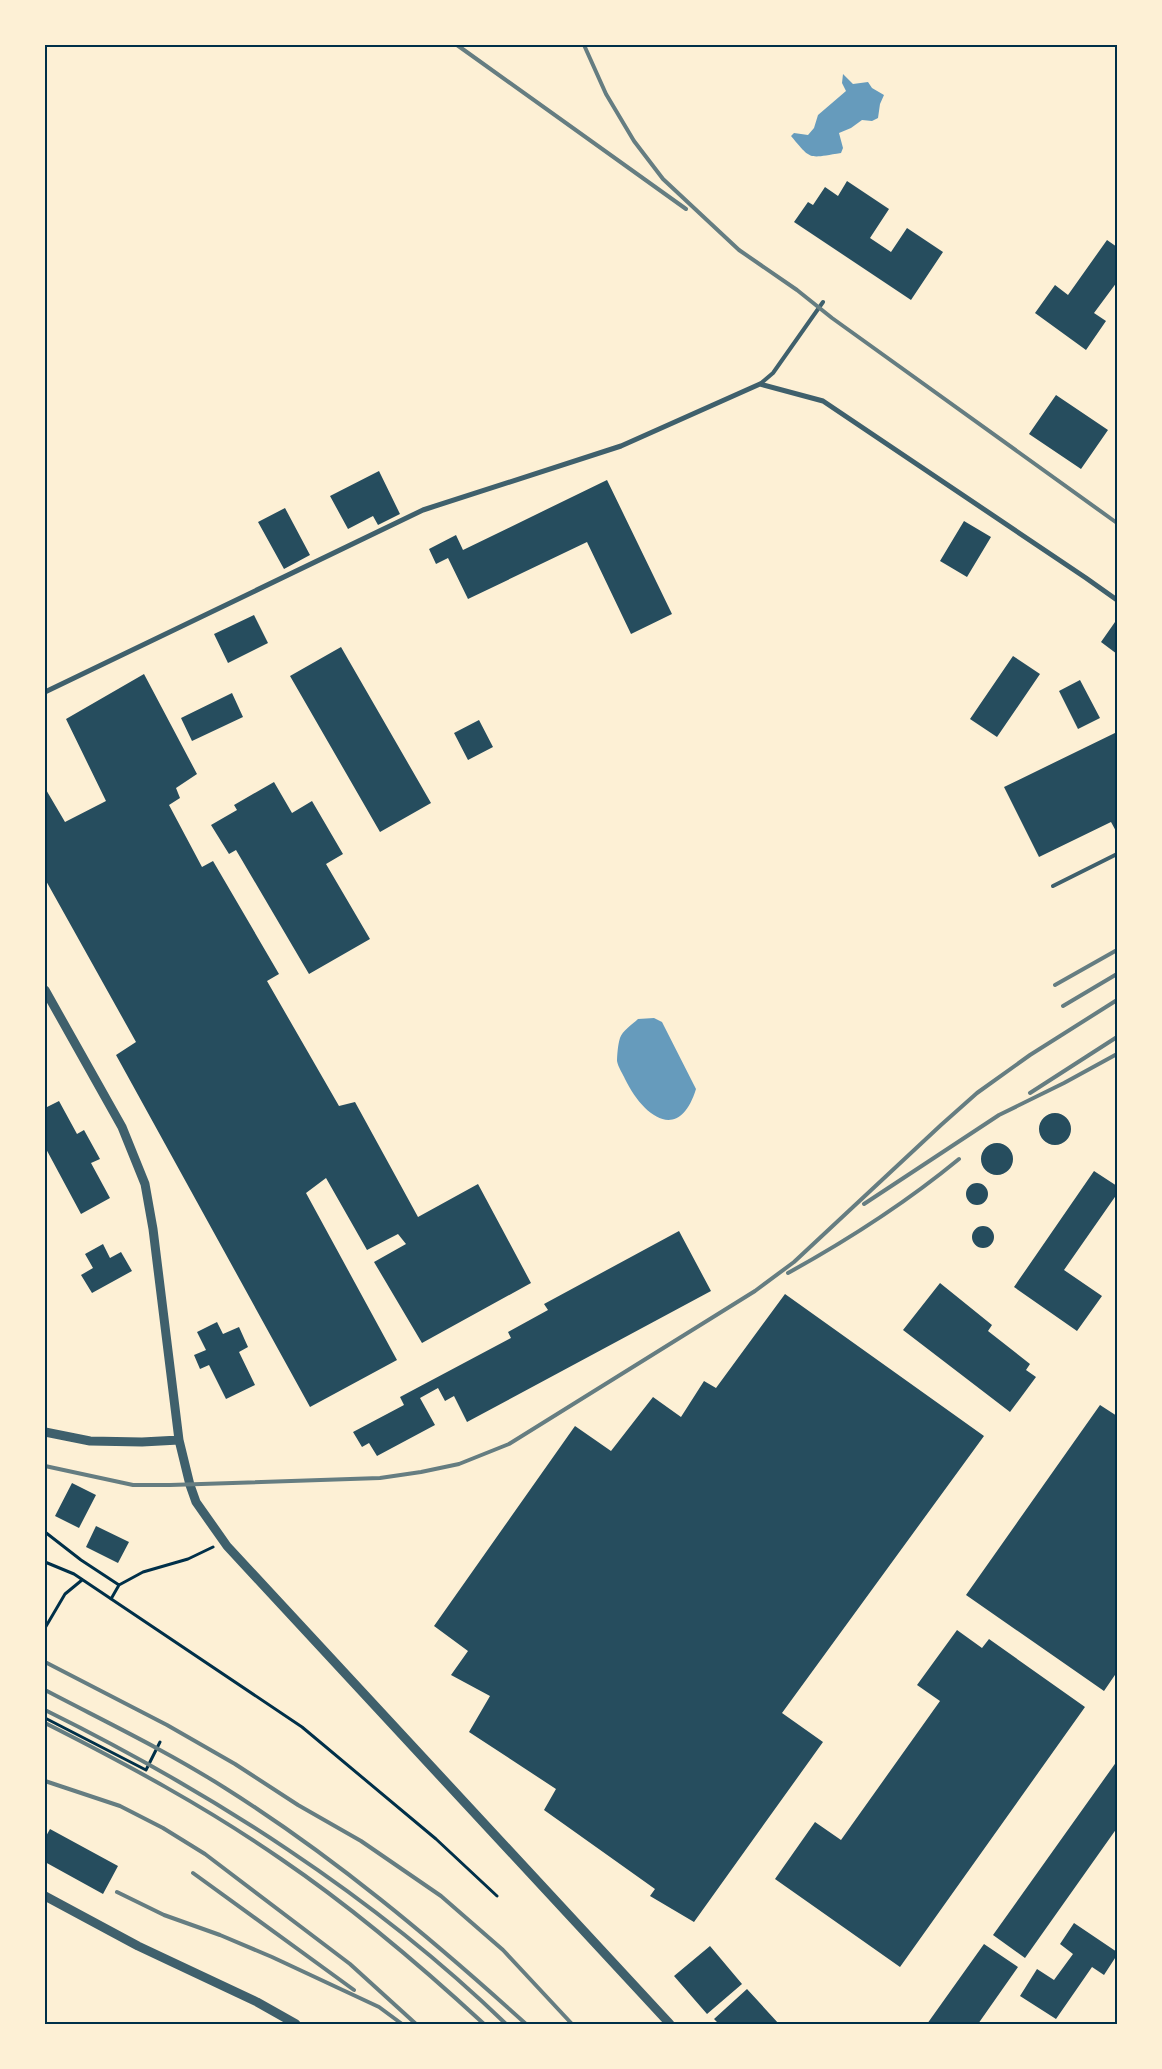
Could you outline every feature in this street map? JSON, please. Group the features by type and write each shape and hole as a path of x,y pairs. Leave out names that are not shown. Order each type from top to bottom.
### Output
{"street":[{"path":"45,692 422,510 621,446 760,384 823,401 1117,600"},
{"path":"45,990 122,1127 144,1184 153,1228 179,1440 196,1502 223,1542 670,2024"},
{"path":"45,1432 90,1441 142,1442 179,1440"},
{"path":"45,1896 138,1946 257,2002 296,2024"}],"lane":[{"path":"760,384 773,373 823,302"},
{"path":"1054,886 1117,854"}],"path":[{"path":"45,1532 81,1560 119,1585"},
{"path":"111,1599 119,1585 143,1572 188,1559 223,1542"},
{"path":"45,1562 74,1574 302,1727 436,1839 498,1896"},
{"path":"45,1628 65,1594 82,1580"},
{"path":"45,1718 146,1770 160,1742"}],"water":[{"path":"843,74 853,84 868,82 872,88 884,95 880,104 878,118 872,121 862,120 851,128 839,133 843,148 841,153 822,156 807,154 791,136 794,133 808,135 814,128 818,115 846,91 842,83"},
{"path":"654,1018 662,1022 696,1089 689,1106 680,1116 671,1120 651,1113 641,1104 619,1068 617,1061 620,1038 623,1033 638,1019"}],"building":[{"path":"847,181 889,209 870,238 891,252 907,228 943,252 911,300 794,222 808,202 813,205 825,187 838,196"},
{"path":"1107,240 1117,247 1117,282 1094,313 1106,321 1086,350 1035,313 1055,285 1068,295"},
{"path":"1056,395 1108,430 1081,469 1029,434"},
{"path":"379,471 400,514 378,525 373,516 348,529 330,496"},
{"path":"607,480 672,614 631,634 587,542 468,599 448,558 436,564 429,549 456,535 463,550"},
{"path":"285,508 310,555 284,569 258,522"},
{"path":"964,521 991,537 967,577 940,561"},
{"path":"254,615 268,643 228,663 214,634"},
{"path":"1115,622 1117,624 1117,654 1101,642"},
{"path":"341,647 431,803 380,832 290,676"},
{"path":"1013,656 1040,674 997,737 970,719"},
{"path":"144,674 197,774 176,788 180,798 169,805 202,867 213,861 279,974 267,981 339,1106 355,1102 418,1217 478,1184 531,1283 422,1343 374,1262 406,1244 398,1234 367,1250 326,1178 306,1193 397,1360 310,1407 116,1055 136,1042 45,879 45,788 65,822 106,801 66,719"},
{"path":"1080,680 1100,718 1078,729 1059,691"},
{"path":"232,693 243,717 192,741 181,718"},
{"path":"479,720 493,747 468,760 454,733"},
{"path":"1117,732 1117,833 1111,822 1039,857 1004,787"},
{"path":"274,782 292,813 312,801 343,854 326,864 370,939 309,974 236,850 229,854 211,825 237,810 234,805"},
{"path":"59,1101 77,1134 84,1130 100,1159 91,1163 110,1198 81,1214 45,1147 45,1108"},
{"path":"1055,1113 1067,1117 1071,1129 1067,1141 1055,1145 1043,1141 1039,1129 1043,1117"},
{"path":"997,1143 1009,1147 1013,1159 1009,1171 997,1175 985,1171 981,1159 985,1147"},
{"path":"1094,1171 1117,1186 1117,1194 1064,1270 1102,1296 1077,1331 1014,1287"},
{"path":"973,1183 981,1183 988,1190 988,1198 981,1205 973,1205 966,1198 966,1190"},
{"path":"979,1226 987,1226 994,1233 994,1241 987,1248 979,1248 972,1241 972,1233"},
{"path":"679,1231 711,1291 467,1422 454,1396 445,1401 438,1388 420,1398 435,1425 377,1456 369,1443 362,1447 353,1432 404,1405 400,1397 511,1338 508,1332 548,1310 544,1304"},
{"path":"103,1244 110,1258 121,1252 132,1271 92,1293 81,1275 93,1268 85,1254"},
{"path":"940,1283 992,1325 988,1331 1030,1364 1026,1370 1036,1377 1010,1412 903,1330"},
{"path":"785,1294 984,1436 782,1713 823,1742 694,1922 650,1896 655,1889 544,1810 556,1789 469,1732 490,1696 451,1675 468,1651 434,1626 575,1426 611,1451 653,1397 681,1417 704,1381 716,1388"},
{"path":"217,1322 223,1334 239,1327 248,1347 239,1352 255,1385 226,1399 209,1365 200,1369 194,1355 206,1350 197,1332"},
{"path":"1100,1405 1117,1416 1117,1672 1104,1691 966,1595"},
{"path":"72,1483 96,1495 79,1528 55,1516"},
{"path":"96,1526 129,1542 118,1563 86,1547"},
{"path":"957,1630 982,1648 989,1639 1085,1707 900,1967 775,1879 815,1822 841,1840 940,1701 917,1685"},
{"path":"1117,1761 1117,1828 1025,1958 993,1935"},
{"path":"50,1829 118,1866 103,1894 45,1862 45,1838"},
{"path":"1074,1923 1117,1952 1117,1955 1104,1975 1092,1967 1056,2019 1020,1996 1037,1969 1054,1980 1073,1954 1060,1944"},
{"path":"984,1944 1018,1967 978,2024 927,2024"},
{"path":"710,1946 742,1984 707,2014 674,1976"},
{"path":"747,1989 779,2024 719,2024 714,2019"}],"railway":[{"path":"457,45 686,209"},
{"path":"584,45 606,94 634,141 663,179 739,250 797,290 832,318 1117,523"},
{"path":"1055,985 1117,950"},
{"path":"1063,1006 1117,974"},
{"path":"45,1466 133,1485 380,1478 459,1464 509,1444 755,1291 794,1262 977,1093 1030,1055 1117,1000"},
{"path":"1030,1093 1117,1037"},
{"path":"864,1204 999,1115 1117,1054"},
{"path":"788,1273 876,1220 959,1159"},
{"path":"45,1662 167,1725 361,1841 441,1896 503,1950 572,2024"},
{"path":"45,1690 181,1762 265,1814 381,1900 526,2024"},
{"path":"45,1710 168,1775 287,1849 401,1932 455,1977 506,2024"},
{"path":"45,1723 165,1787 281,1859 386,1938 484,2024"},
{"path":"45,1781 120,1806 163,1828 205,1854 350,1964 416,2024"},
{"path":"193,1873 354,1990"},
{"path":"117,1892 164,1915 220,1935 272,1957 379,2007 402,2024"}]}
